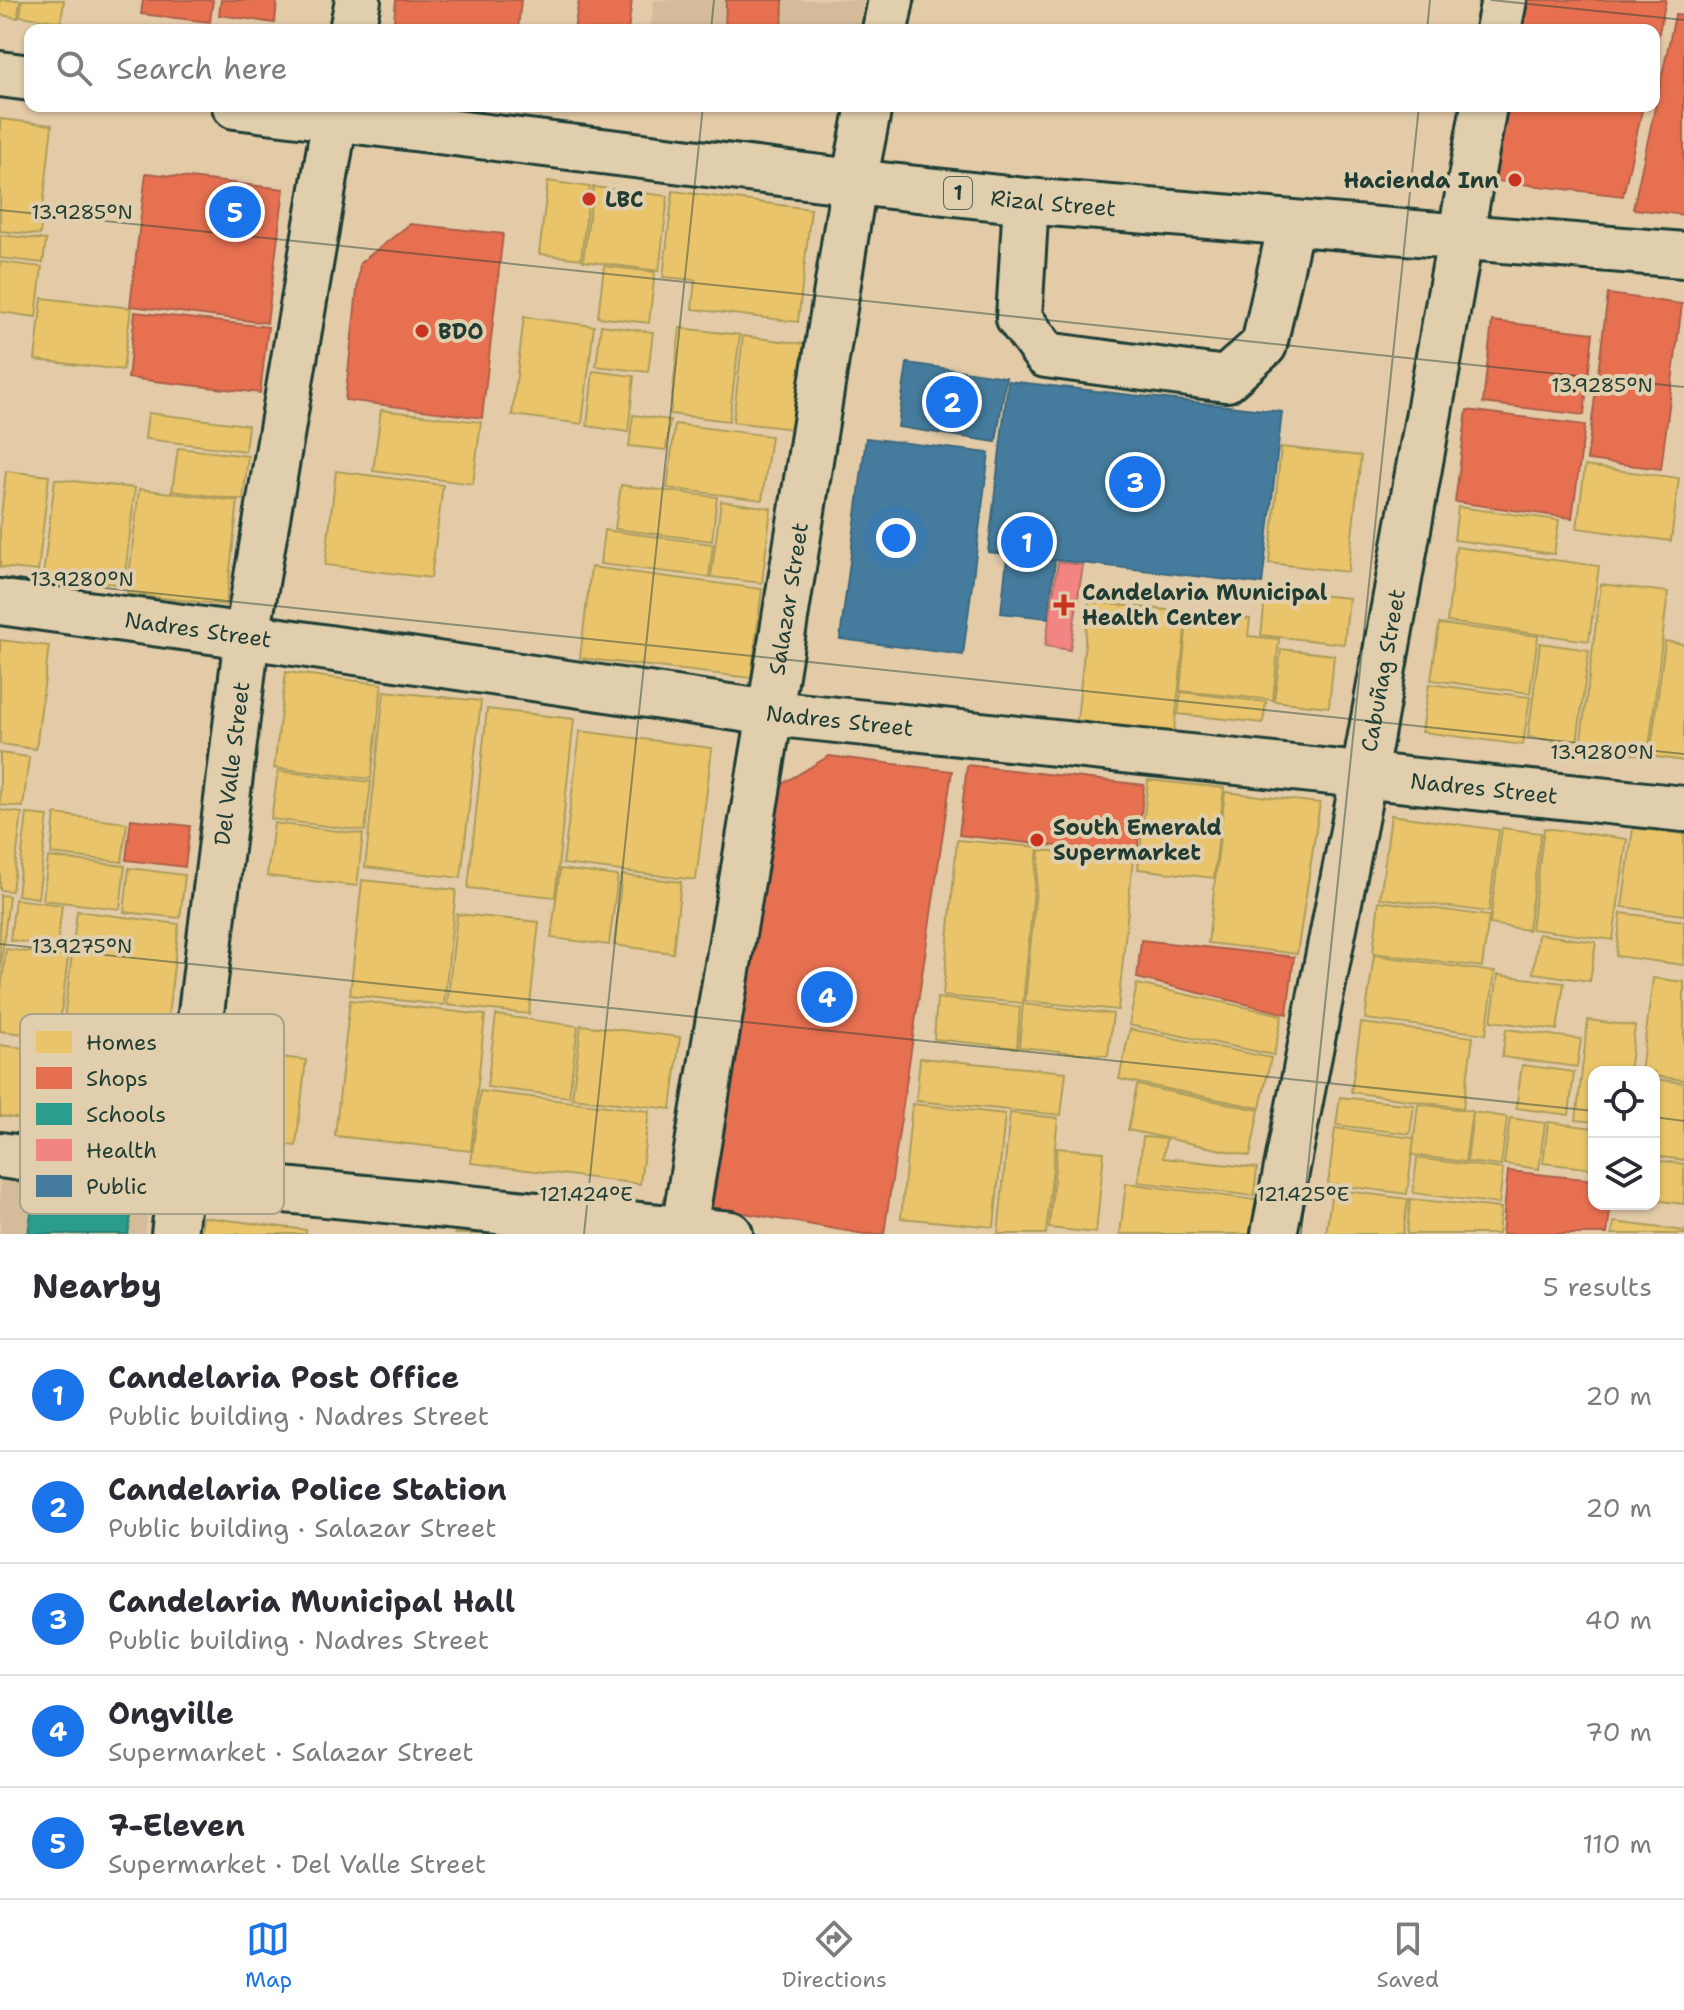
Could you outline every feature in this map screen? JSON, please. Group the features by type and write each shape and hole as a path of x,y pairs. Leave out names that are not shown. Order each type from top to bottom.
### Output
{"street":[{"path":"353,24 358,0"},
{"path":"886,24 891,0"},
{"path":"1499,24 1504,0"},
{"path":"0,74 24,77"},
{"name":"Rizal Street","path":"336,112 854,182 1026,201 1684,255"},
{"name":"Del Valle Street","path":"202,1014 247,636 336,112"},
{"name":"Salazar Street","path":"683,1231 868,112"},
{"name":"Cabuñag Street","path":"1274,1234 1364,774 1483,112"},
{"path":"1026,201 1019,318 1046,355 1226,379 1264,345 1291,223"},
{"name":"Nadres Street","path":"0,602 770,713 1684,809"},
{"path":"0,1155 20,1158"},
{"path":"284,1190 730,1234"},
{"name":"Del Valle Street","path":"174,1234 177,1214"}],"shaded area":[{"path":"654,0 864,0 861,24 651,24"},
{"path":"0,1168 20,1171 20,1214 147,1214 145,1234 0,1234"}],"building: Homes":[{"path":"0,0 20,0 18,18 0,15"},
{"path":"22,0 64,0 61,22 20,16"},
{"path":"0,119 52,125 40,235 0,231"},
{"path":"548,181 590,187 581,259 539,254"},
{"path":"593,187 668,196 659,271 583,261"},
{"path":"673,191 811,209 798,322 692,309 695,280 663,277"},
{"path":"0,235 46,240 43,263 0,258"},
{"path":"0,262 42,267 36,317 0,312"},
{"path":"604,266 655,272 649,323 598,317"},
{"path":"42,298 131,308 123,370 35,360"},
{"path":"524,317 594,326 582,424 512,415"},
{"path":"601,325 653,332 648,372 596,366"},
{"path":"680,328 740,335 729,421 670,414"},
{"path":"743,336 812,345 801,430 733,422"},
{"path":"593,371 634,376 628,432 587,426"},
{"path":"381,410 481,422 473,484 373,471"},
{"path":"148,413 248,425 245,451 145,439"},
{"path":"633,415 670,420 666,450 629,446"},
{"path":"675,424 771,436 762,500 667,488"},
{"path":"1281,447 1361,456 1348,572 1269,563"},
{"path":"178,448 248,456 243,500 172,491"},
{"path":"1585,466 1679,478 1671,541 1577,528"},
{"path":"6,471 49,476 38,571 0,567 0,525"},
{"path":"336,471 443,485 431,578 325,565"},
{"path":"55,479 135,488 124,585 43,576"},
{"path":"621,485 717,497 712,541 615,529"},
{"path":"139,489 238,501 226,605 127,594"},
{"path":"721,501 771,508 762,583 711,577"},
{"path":"1458,507 1559,520 1554,554 1454,540"},
{"path":"604,530 713,544 709,577 600,564"},
{"path":"1456,547 1599,566 1589,641 1447,622"},
{"path":"591,567 762,589 751,678 580,658"},
{"path":"1601,584 1668,592 1648,756 1580,747"},
{"path":"1266,590 1349,598 1344,644 1261,635"},
{"path":"1089,602 1187,612 1174,732 1077,721"},
{"path":"1188,612 1250,619 1248,636 1279,639 1273,700 1180,691"},
{"path":"1439,624 1538,636 1530,693 1431,680"},
{"path":"0,640 49,646 36,749 0,744"},
{"path":"1665,641 1684,644 1684,761 1650,756"},
{"path":"1540,643 1589,650 1577,744 1528,737"},
{"path":"1281,649 1334,655 1329,707 1274,701"},
{"path":"286,672 382,684 371,779 274,768"},
{"path":"1429,684 1530,697 1523,745 1422,732"},
{"path":"384,691 481,701 461,878 365,867"},
{"path":"1181,692 1266,702 1263,723 1178,714"},
{"path":"487,709 574,719 555,897 468,888"},
{"path":"580,731 712,748 696,880 563,864"},
{"path":"0,753 29,757 23,807 0,805"},
{"path":"278,771 371,782 365,831 271,819"},
{"path":"1148,780 1224,788 1214,878 1138,869"},
{"path":"1225,792 1320,803 1297,954 1208,943"},
{"path":"0,810 22,813 12,891 0,890"},
{"path":"27,814 48,816 38,898 17,895"},
{"path":"55,814 127,823 122,862 51,854"},
{"path":"1391,815 1499,830 1489,912 1380,898"},
{"path":"274,823 363,834 357,886 267,876"},
{"path":"1502,828 1541,833 1528,930 1490,924"},
{"path":"1544,828 1627,839 1613,940 1531,929"},
{"path":"1633,828 1684,834 1684,915 1622,907"},
{"path":"957,840 1038,847 1023,1003 943,996"},
{"path":"1040,850 1133,859 1118,1010 1025,1001"},
{"path":"48,857 125,866 120,909 43,900"},
{"path":"129,868 185,875 180,918 124,912"},
{"path":"560,869 618,876 609,945 551,938"},
{"path":"622,875 681,882 673,953 614,945"},
{"path":"362,880 456,890 444,1005 350,995"},
{"path":"0,895 9,896 0,974"},
{"path":"15,899 62,905 57,947 10,940"},
{"path":"1379,901 1489,916 1482,967 1373,953"},
{"path":"77,911 179,924 168,1014 65,1014"},
{"path":"1621,913 1684,921 1684,965 1616,956"},
{"path":"457,914 539,922 529,1014 447,1005"},
{"path":"1538,934 1596,942 1590,981 1533,973"},
{"path":"6,949 68,957 61,1014 20,1014 20,1033 0,1031 0,998"},
{"path":"1374,955 1495,972 1486,1034 1365,1019"},
{"path":"1498,975 1564,983 1557,1030 1491,1021"},
{"path":"1653,978 1684,982 1684,1080 1660,1077 1660,1066 1642,1066"},
{"path":"1137,984 1282,1015 1274,1055 1129,1025"},
{"path":"937,998 1020,1007 1017,1048 934,1039"},
{"path":"350,1000 485,1015 471,1151 335,1136"},
{"path":"1023,1004 1113,1014 1108,1056 1019,1047"},
{"path":"496,1015 578,1026 569,1097 487,1087"},
{"path":"1588,1020 1635,1026 1630,1066 1588,1066 1588,1121 1576,1120"},
{"path":"1361,1023 1473,1037 1463,1108 1351,1092"},
{"path":"581,1025 680,1037 671,1109 572,1098"},
{"path":"1130,1029 1271,1058 1260,1108 1119,1079"},
{"path":"1506,1029 1581,1039 1577,1067 1502,1057"},
{"path":"0,1045 20,1048 20,1119 0,1116"},
{"path":"284,1057 306,1060 296,1146 284,1145"},
{"path":"920,1058 1066,1072 1061,1115 916,1101"},
{"path":"1522,1065 1574,1072 1569,1115 1516,1108"},
{"path":"1660,1080 1684,1083 1684,1160 1660,1157"},
{"path":"1137,1085 1259,1110 1250,1156 1128,1130"},
{"path":"480,1091 649,1111 640,1184 471,1163"},
{"path":"1340,1097 1414,1105 1410,1134 1336,1125"},
{"path":"912,1104 1005,1114 994,1227 901,1218"},
{"path":"1418,1104 1472,1111 1465,1162 1412,1155"},
{"path":"1473,1112 1507,1117 1501,1166 1467,1162"},
{"path":"1010,1113 1058,1118 1046,1234 998,1234"},
{"path":"1510,1118 1545,1123 1539,1169 1504,1164"},
{"path":"1548,1122 1588,1127 1588,1168 1543,1163"},
{"path":"1335,1128 1414,1138 1407,1194 1328,1184"},
{"path":"1143,1137 1166,1139 1163,1158 1257,1168 1254,1196 1138,1182"},
{"path":"1057,1148 1104,1152 1096,1233 1049,1228"},
{"path":"1417,1158 1503,1169 1499,1204 1413,1193"},
{"path":"1660,1161 1684,1164 1684,1204 1660,1201"},
{"path":"1126,1183 1256,1200 1252,1234 1120,1234"},
{"path":"1332,1189 1408,1199 1403,1234 1326,1234"},
{"path":"1410,1199 1501,1208 1498,1234 1407,1234"},
{"path":"203,1217 306,1230 306,1234 201,1234"},
{"path":"1614,1222 1684,1231 1684,1234 1612,1234"},
{"path":"456,1227 508,1234 455,1234"}],"building: Shops":[{"path":"143,0 213,0 210,22 141,14"},
{"path":"221,0 277,0 275,23 219,15"},
{"path":"396,0 521,0 519,24 394,24"},
{"path":"579,0 632,0 629,24 575,24"},
{"path":"726,0 783,0 782,24 725,24"},
{"path":"1521,0 1666,0 1660,28 1660,24 1517,24"},
{"path":"1675,15 1684,16 1684,215 1633,209 1654,112 1660,112 1660,84"},
{"path":"1501,112 1642,112 1623,196 1488,180"},
{"path":"146,173 284,189 267,323 130,306"},
{"name":"BDO","path":"410,224 503,234 482,418 345,400 360,263"},
{"path":"1608,294 1682,304 1661,469 1587,460"},
{"path":"135,312 268,327 260,393 128,378"},
{"path":"1492,321 1593,333 1584,415 1483,403"},
{"path":"1467,410 1585,425 1572,518 1455,502"},
{"path":"829,756 952,771 884,1234 864,1234 698,1205 772,790"},
{"path":"967,765 1144,785 1137,855 959,835"},
{"path":"131,819 190,826 185,867 126,860"},
{"path":"1141,940 1294,957 1287,1014 1137,978"},
{"path":"1508,1171 1588,1179 1588,1210 1610,1210 1607,1234 1502,1234"}],"building: Schools":[{"path":"31,1214 131,1214 128,1234 28,1234"}],"building: Health":[{"name":"Candelaria Municipal Health Center","path":"1058,562 1083,565 1070,650 1045,646"}],"building: Public":[{"path":"907,363 1006,377 996,442 898,427"},
{"path":"1008,381 1282,412 1262,584 988,552"},
{"path":"866,438 989,453 963,655 840,639"},
{"path":"1007,557 1055,561 1048,618 1001,613"}],"place":[{"name":"Hacienda Inn","path":"1515,180"},
{"name":"LBC","path":"589,199"},
{"name":"7-Eleven","path":"235,212"},
{"name":"BDO","path":"422,331"},
{"name":"Candelaria Police Station","path":"952,402"},
{"name":"Candelaria Municipal Hall","path":"1135,482"},
{"name":"Candelaria Post Office","path":"1027,542"},
{"name":"Candelaria Municipal Health Center","path":"1064,605"},
{"name":"South Emerald Supermarket","path":"1037,840"},
{"name":"Ongville","path":"827,997"}]}
